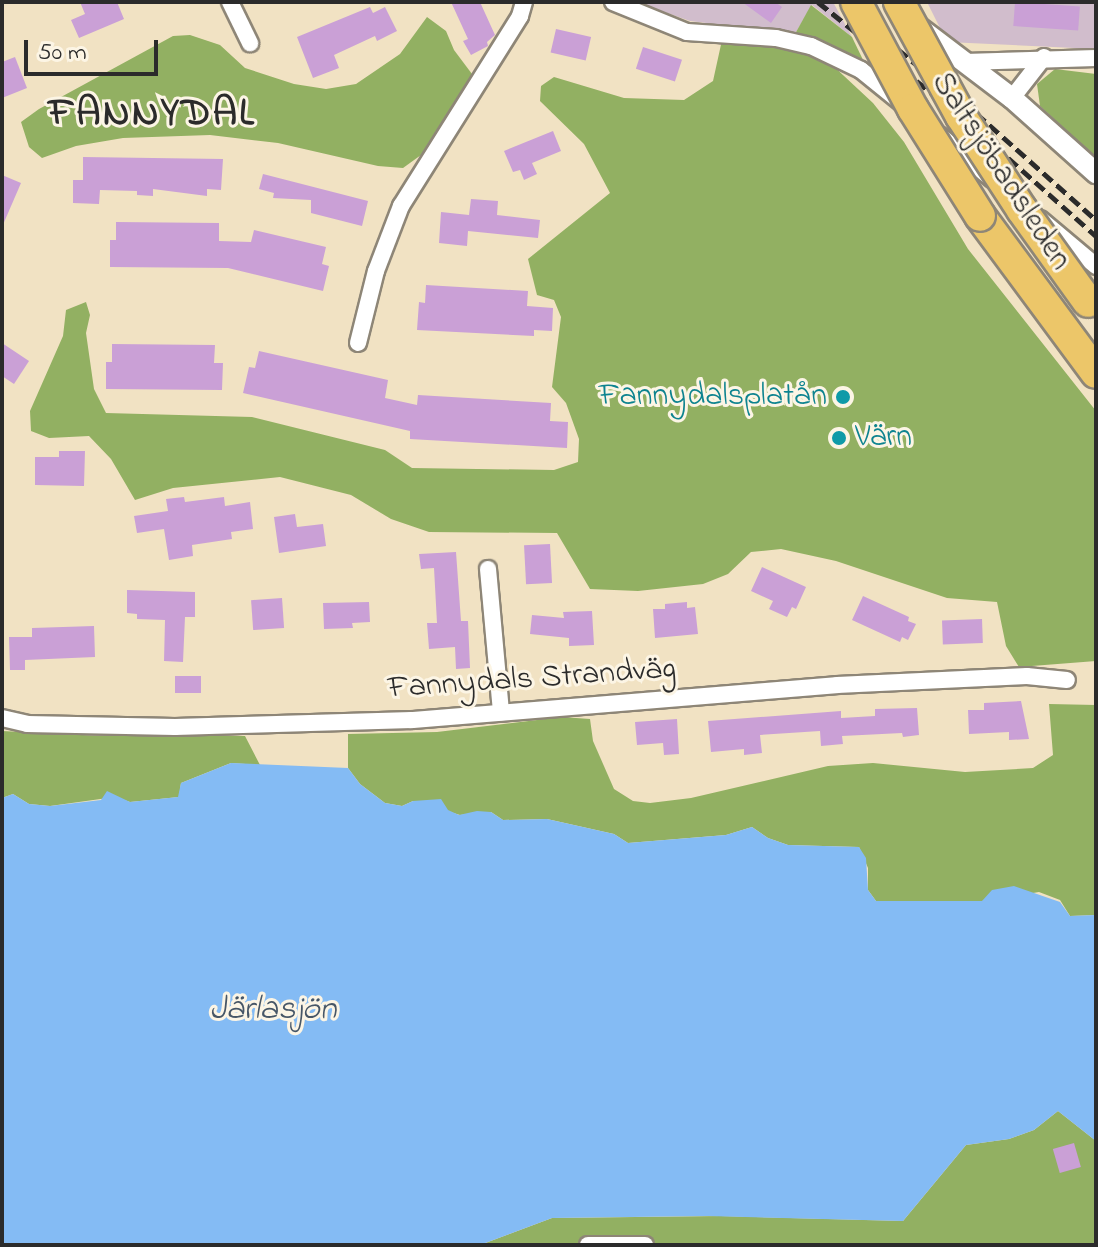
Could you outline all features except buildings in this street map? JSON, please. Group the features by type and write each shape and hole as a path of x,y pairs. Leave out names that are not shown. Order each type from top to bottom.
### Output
{"highway":[{"name":"Saltsjöbadsleden","path":"856,2 913,109 980,216 1096,373"},
{"name":"Saltsjöbadsleden","path":"899,2 961,116 1022,210 1092,307"}],"street":[{"path":"230,2 250,43"},
{"path":"358,343 376,271 401,206 520,16 524,2"},
{"path":"613,2 687,32 776,38 811,46 861,70 1096,266"},
{"path":"886,2 1012,98 1096,173"},
{"path":"965,62 1044,57 1096,58"},
{"path":"1012,98 1044,57"},
{"path":"488,569 501,712"},
{"name":"Fannydals Strandväg","path":"2,718 27,724 175,727 412,720 837,685 1027,676 1067,680"},
{"path":"588,1245 645,1245"}],"shaded area":[{"path":"636,2 833,2 852,37 812,5 795,34 690,21"},
{"path":"927,2 1096,2 1096,49 947,42"}],"green space":[{"path":"811,5 852,37 864,62 795,34"},
{"path":"427,17 446,31 454,50 472,74 421,155 403,168 378,166 278,143 210,135 123,138 76,146 42,158 29,147 21,122 39,109 173,36 190,35 220,45 245,68 294,84 326,89 356,84 400,54"},
{"path":"722,40 781,43 829,62 873,103 904,142 968,249 1096,411 1096,661 1019,667 1006,646 997,602 947,598 836,561 781,549 751,552 728,574 703,584 638,591 590,589 557,533 429,532 391,519 351,495 280,477 173,488 135,500 111,459 89,436 49,438 31,431 30,411 63,336 66,310 86,302 90,315 86,333 94,389 106,413 252,417 385,450 412,468 554,470 578,462 579,439 566,403 552,387 561,317 554,300 537,295 528,259 610,193 584,144 540,101 541,86 554,77 624,98 684,100 713,81"},
{"path":"1055,69 1096,74 1096,158 1040,106 1037,84"},
{"path":"1049,704 1096,705 1096,915 1070,916 1060,900 1039,892 982,901 876,901 868,890 868,868 859,847 788,845 768,838 752,827 726,835 628,843 614,834 547,819 503,820 491,812 460,815 413,801 402,806 385,803 360,784 348,768 348,734 437,732 562,717 590,719 593,741 614,789 633,801 650,803 691,798 828,766 873,763 965,772 1033,768 1053,755"},
{"path":"2,731 103,736 245,736 260,765 231,763 181,783 179,797 130,802 115,797 50,806 29,804 13,794 2,798"},
{"path":"1058,1111 1096,1141 1096,1245 480,1245 552,1218 721,1216 903,1221 966,1145 1009,1139 1034,1130"}],"water":[{"name":"Järlasjön","path":"231,763 348,768 360,784 385,803 402,806 413,801 441,799 448,810 459,815 477,811 491,812 503,820 547,819 614,834 628,843 726,835 752,827 768,838 788,845 859,847 866,858 868,890 876,901 982,901 992,890 1014,886 1060,902 1070,916 1096,915 1096,1141 1058,1111 1034,1130 1009,1139 966,1145 903,1221 708,1216 552,1218 480,1245 2,1245 2,798 13,794 29,804 50,806 101,800 107,791 130,802 178,797 181,783"}],"railway":[{"path":"818,2 968,122 1096,236"},
{"path":"884,38 976,113 1096,220"}],"place":[{"name":"Fannydalsplatån","path":"843,397"},
{"name":"Värn","path":"839,438"}],"district":[{"name":"FANNYDAL","path":"152,115"}]}
